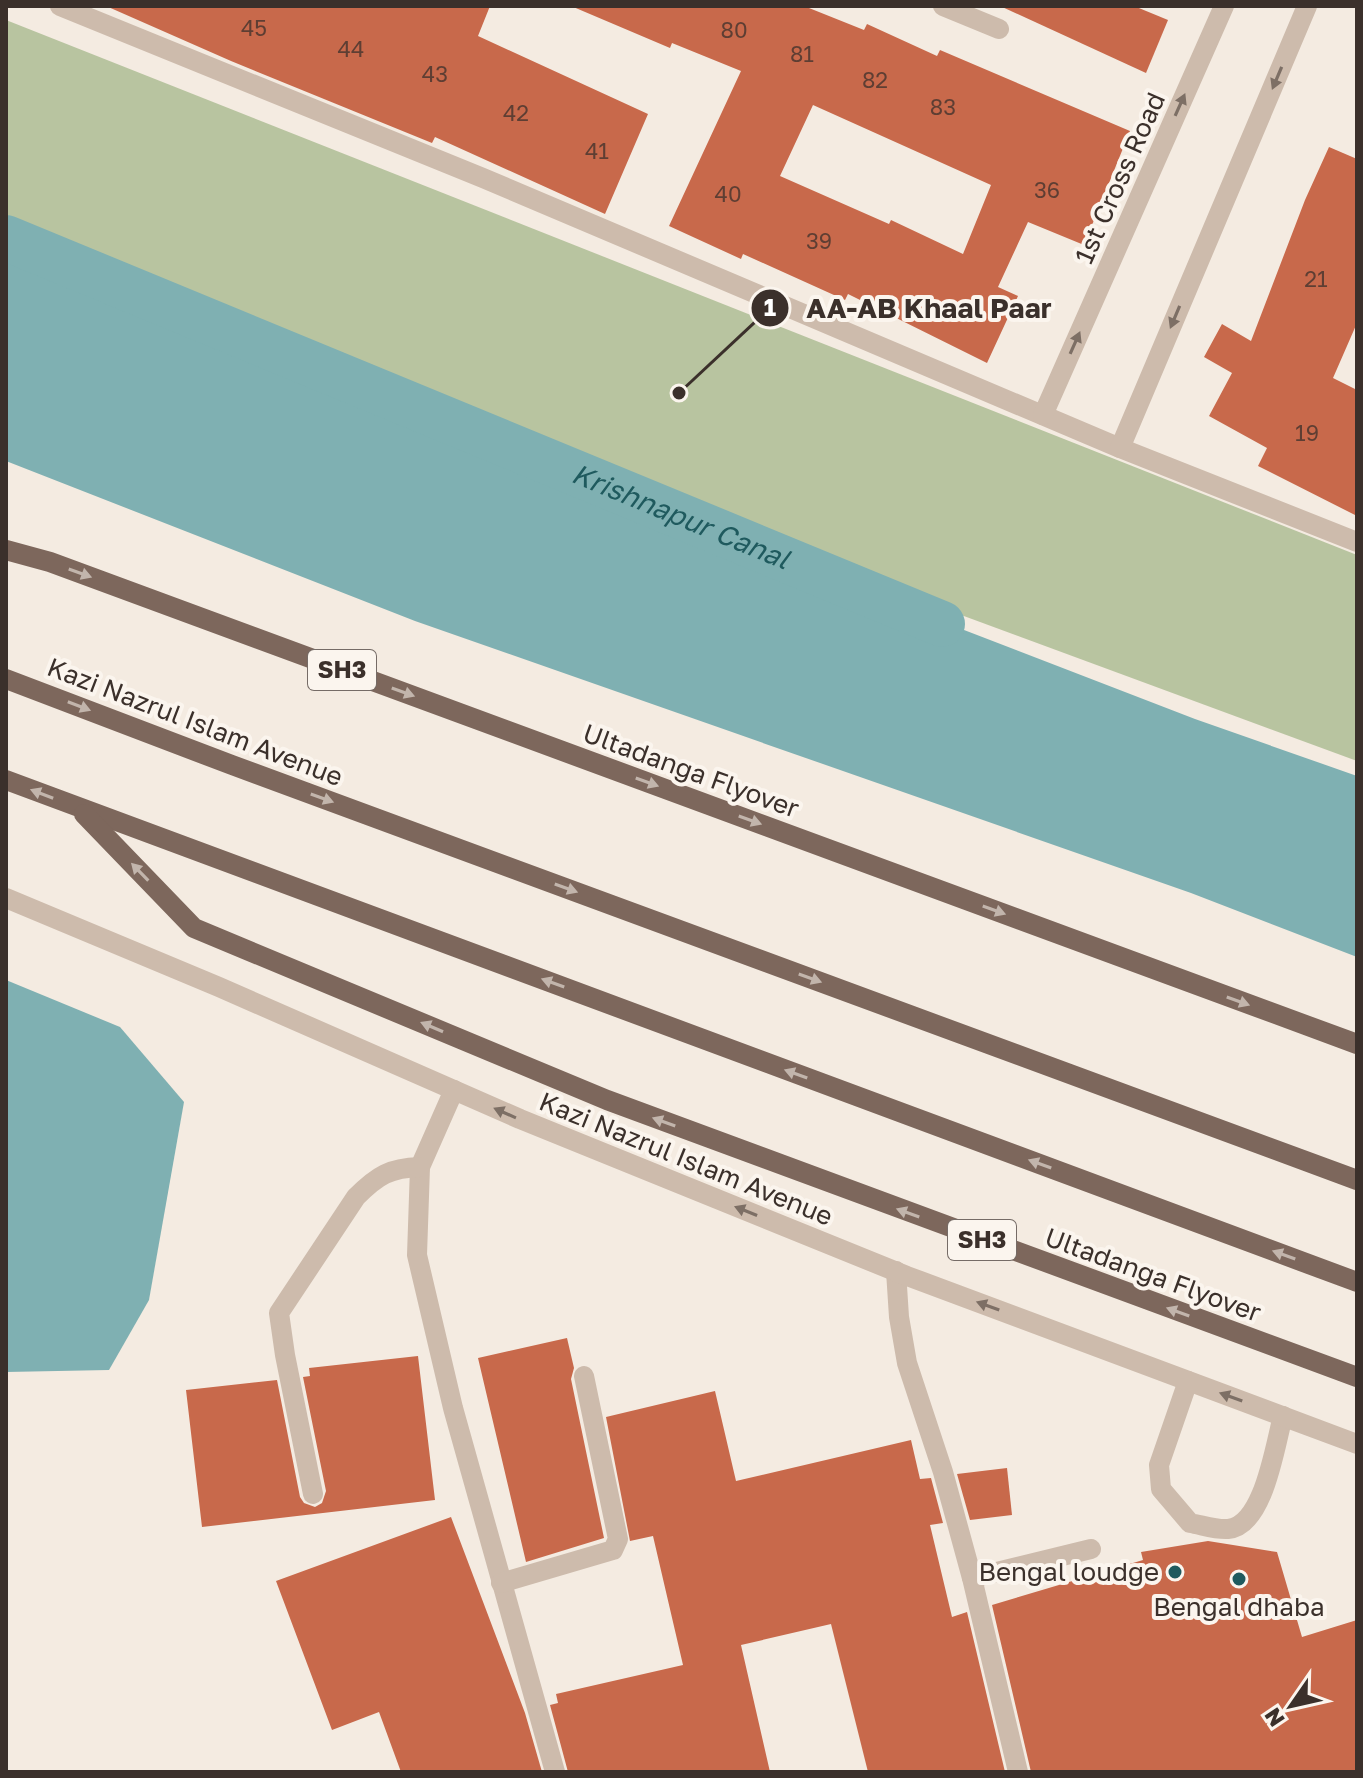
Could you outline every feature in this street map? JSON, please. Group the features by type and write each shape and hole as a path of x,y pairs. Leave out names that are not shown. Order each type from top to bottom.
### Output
{"main road":[{"name":"Ultadanga Flyover","path":"6,550 65,567 1357,1044"},
{"name":"Kazi Nazrul Islam Avenue","path":"6,679 1357,1180"},
{"name":"SH3","path":"6,780 79,809"},
{"name":"Ultadanga Flyover","path":"79,809 194,928 607,1100 1357,1377"},
{"path":"79,809 1357,1282"}],"street":[{"path":"60,6 483,178 1120,448 1357,542"},
{"path":"943,6 999,29"},
{"name":"1st Cross Road","path":"1043,415 1224,6"},
{"path":"1120,448 1307,6"},
{"name":"Kazi Nazrul Islam Avenue","path":"6,898 520,1119 896,1271 1357,1444"},
{"path":"454,1090 420,1167 417,1255 453,1408 555,1772"},
{"path":"313,1494 279,1313 364,1189 396,1168 420,1167"},
{"path":"896,1271 899,1317 907,1363 943,1472 972,1578 1018,1772"},
{"path":"501,1583 613,1550 617,1546 584,1376"},
{"path":"1188,1381 1159,1465 1161,1489 1190,1523 1227,1529 1242,1524 1261,1498 1283,1416"},
{"path":"972,1578 1091,1549"}],"green space":[{"path":"6,20 1357,555 1357,761 953,612 6,232"}],"water":[{"path":"6,246 413,418 1195,719 1357,776 1357,957 1191,893 415,621 6,461"},
{"path":"6,980 120,1027 184,1102 149,1300 109,1370 6,1372"}],"building":[{"path":"106,6 490,6 478,36 648,114 605,214 435,137 432,143"},
{"path":"571,6 804,6 864,30 867,24 937,56 940,50 1130,131 1084,245 1028,222 998,287 1018,296 987,363 848,294 845,300 743,254 741,259 669,226 741,71 672,43 670,48","holes":["813,105 991,185 963,254 891,220 889,224 780,176"]},
{"path":"1000,6 1134,6 1168,20 1146,73"},
{"path":"1329,147 1357,159 1357,323 1333,378 1357,390 1357,516 1258,466 1267,448 1209,416 1232,373 1204,357 1222,324 1251,341 1305,200"},
{"path":"567,1338 574,1368 571,1379 604,1538 526,1562 478,1358"},
{"path":"418,1356 435,1500 202,1527 186,1390 277,1380 300,1497 304,1503 315,1507 322,1503 326,1491 303,1377 310,1376 309,1368"},
{"path":"715,1391 736,1481 911,1440 920,1479 931,1478 943,1523 930,1525 952,1617 967,1612 1005,1772 868,1772 831,1624 741,1645 770,1772 568,1772 550,1705 558,1703 556,1694 683,1665 653,1536 630,1541 606,1417"},
{"path":"1007,1468 1012,1515 970,1520 957,1474"},
{"path":"451,1517 525,1713 542,1772 401,1772 379,1712 332,1730 276,1581"},
{"path":"1208,1541 1277,1552 1302,1637 1357,1620 1357,1772 1031,1772 992,1605 1143,1560 1141,1552"}],"waterway":[{"name":"Krishnapur Canal","path":"6,238 942,624"}],"place":[{"name":"AA-AB Khaal Paar","path":"679,393"},
{"name":"Bengal loudge","path":"1175,1572"},
{"name":"Bengal dhaba","path":"1239,1579"}]}
